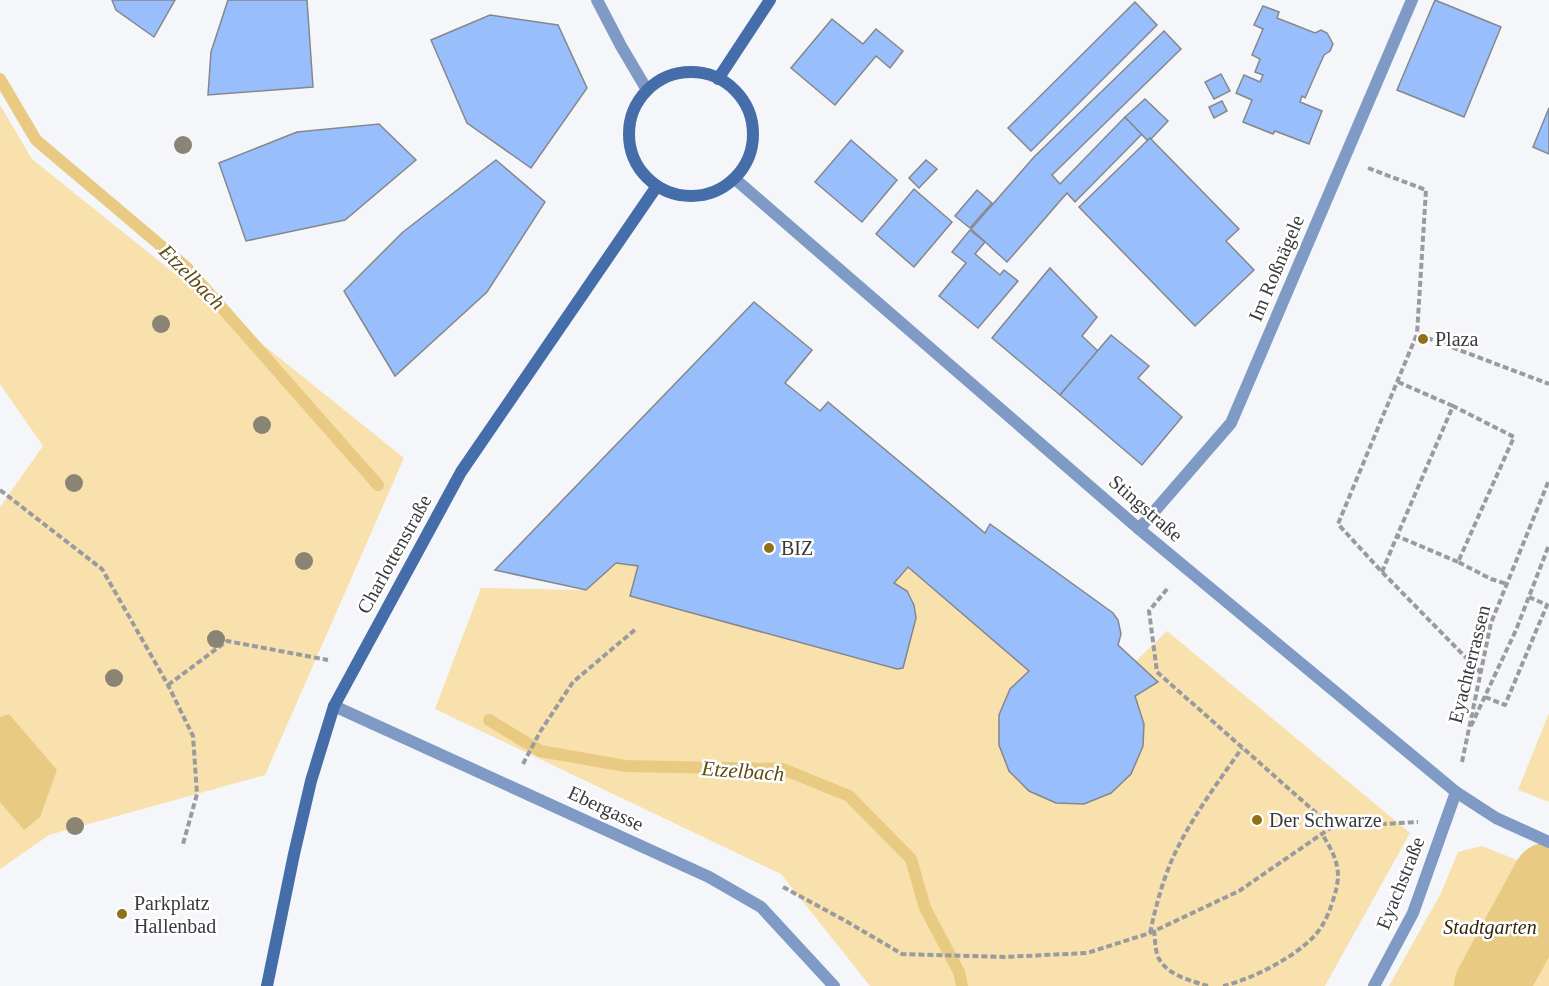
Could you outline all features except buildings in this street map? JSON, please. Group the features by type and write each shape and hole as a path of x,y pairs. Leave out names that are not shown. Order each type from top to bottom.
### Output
{"main road":[{"path":"718,78 770,0"},
{"path":"681,73 700,73 718,78 737,92 750,113 754,136 748,159 735,179 718,190 697,196 676,195 657,186 641,171 631,151 629,129 635,108 647,90 663,79 681,73"},
{"name":"Charlottenstraße","path":"267,986 306,802 334,706 461,472 657,186"}],"street":[{"path":"597,0 647,90"},
{"name":"Im Roßnägele","path":"1139,529 1231,423 1412,0"},
{"name":"Stingstraße","path":"735,179 1139,529 1456,792 1496,818 1549,842"},
{"name":"Ebergasse","path":"334,706 709,877 761,908 834,986"},
{"name":"Eyachstraße","path":"1374,986 1413,913 1456,792"}],"path":[{"path":"1344,159 1426,190 1417,334 1338,524 1481,673"},
{"path":"1417,334 1549,384"},
{"path":"1398,382 1453,406 1514,437 1458,562"},
{"path":"1382,572 1453,406"},
{"name":"Eyachterrassen","path":"1456,792 1491,623 1549,480"},
{"path":"0,490 102,569 168,685 193,736 196,794 183,844"},
{"path":"1397,536 1491,579 1507,584"},
{"path":"1468,732 1516,630 1549,545"},
{"path":"1186,568 1149,611 1157,672 1332,827"},
{"path":"1485,697 1504,705 1547,606 1529,597"},
{"path":"523,763 540,732 573,682 637,628"},
{"path":"168,685 227,641 356,665"},
{"path":"1208,986 1166,968 1158,956 1152,931 1159,895 1175,854 1198,811 1242,748"},
{"path":"902,954 1004,957 1087,953 1152,931 1239,891 1332,827 1446,820"},
{"path":"1223,986 1237,983 1272,967 1305,944 1323,926 1334,900 1338,877 1334,854 1322,834"}],"green space":[{"path":"0,105 32,159 404,458 265,775 49,835 0,869 0,507 43,446 0,384"},
{"path":"616,563 638,566 630,596 897,669 910,640 915,619 916,609 913,600 906,590 894,583 908,567 1029,671 1009,689 999,715 999,744 1009,771 1084,804 1111,793 1131,774 1143,746 1144,724 1135,696 1158,681 1136,661 1167,631 1410,833 1325,986 870,986 781,874 435,709 481,588 586,590"},
{"path":"1549,713 1549,802 1518,790"},
{"name":"Stadtgarten","path":"1482,846 1549,873 1549,986 1389,986 1441,893 1458,852"}],"shaded area":[{"path":"9,714 57,770 40,817 24,830 0,802 0,717"}],"waterway":[{"name":"Etzelbach","path":"0,79 36,140 186,267 378,485"},
{"name":"Etzelbach","path":"489,720 540,751 625,766 783,769 849,796 911,859 925,908 959,972 962,986"},
{"path":"1491,986 1549,879"}],"place":[{"name":"Plaza","path":"1423,339"},
{"name":"BIZ","path":"769,548"},
{"name":"Der Schwarze","path":"1257,820"},
{"name":"Parkplatz Hallenbad","path":"122,914"}]}
